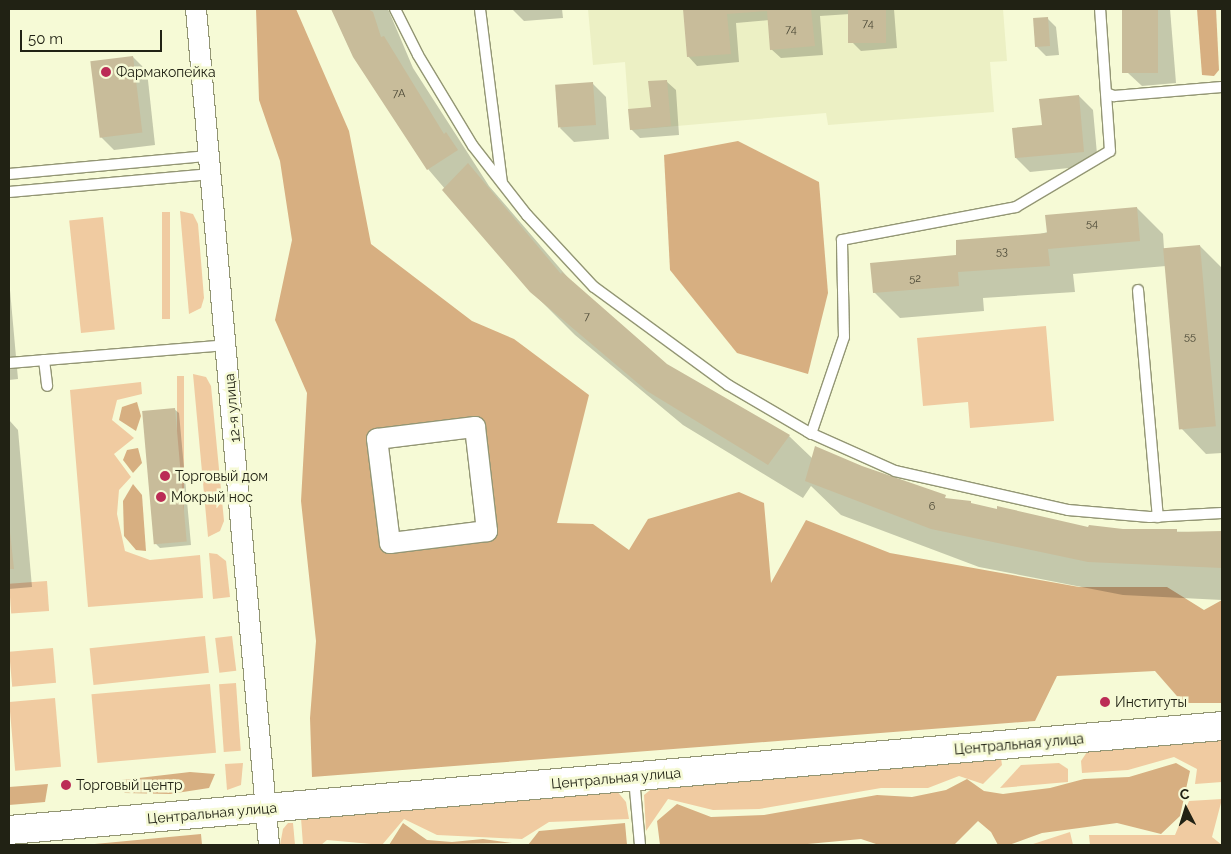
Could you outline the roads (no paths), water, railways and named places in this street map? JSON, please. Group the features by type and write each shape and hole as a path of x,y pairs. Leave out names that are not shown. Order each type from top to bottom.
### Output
{"main road":[{"name":"Центральная улица","path":"9,830 1222,726"}],"street":[{"name":"12-я улица","path":"196,9 269,845"},
{"path":"475,427 487,531 390,543 377,439 475,427"}],"lane":[{"path":"395,9 418,55 473,146 527,215 594,287 728,385 811,434 895,471 968,489 1068,510 1158,517 1222,513"},
{"path":"480,9 502,182"},
{"path":"811,434 844,336 842,240 1016,207 1110,151 1100,9"},
{"path":"1106,93 1114,96 1222,87"},
{"path":"9,174 210,165"},
{"path":"9,192 210,165"},
{"path":"1138,290 1158,517"},
{"path":"9,363 226,345"},
{"path":"44,360 47,386"},
{"path":"634,777 640,845"}],"place":[{"name":"Фармакопейка","path":"106,72"},
{"name":"Торговый дом","path":"165,476"},
{"name":"Мокрый нос","path":"161,497"},
{"name":"Институты","path":"1105,702"},
{"name":"Торговый центр","path":"66,785"}]}
